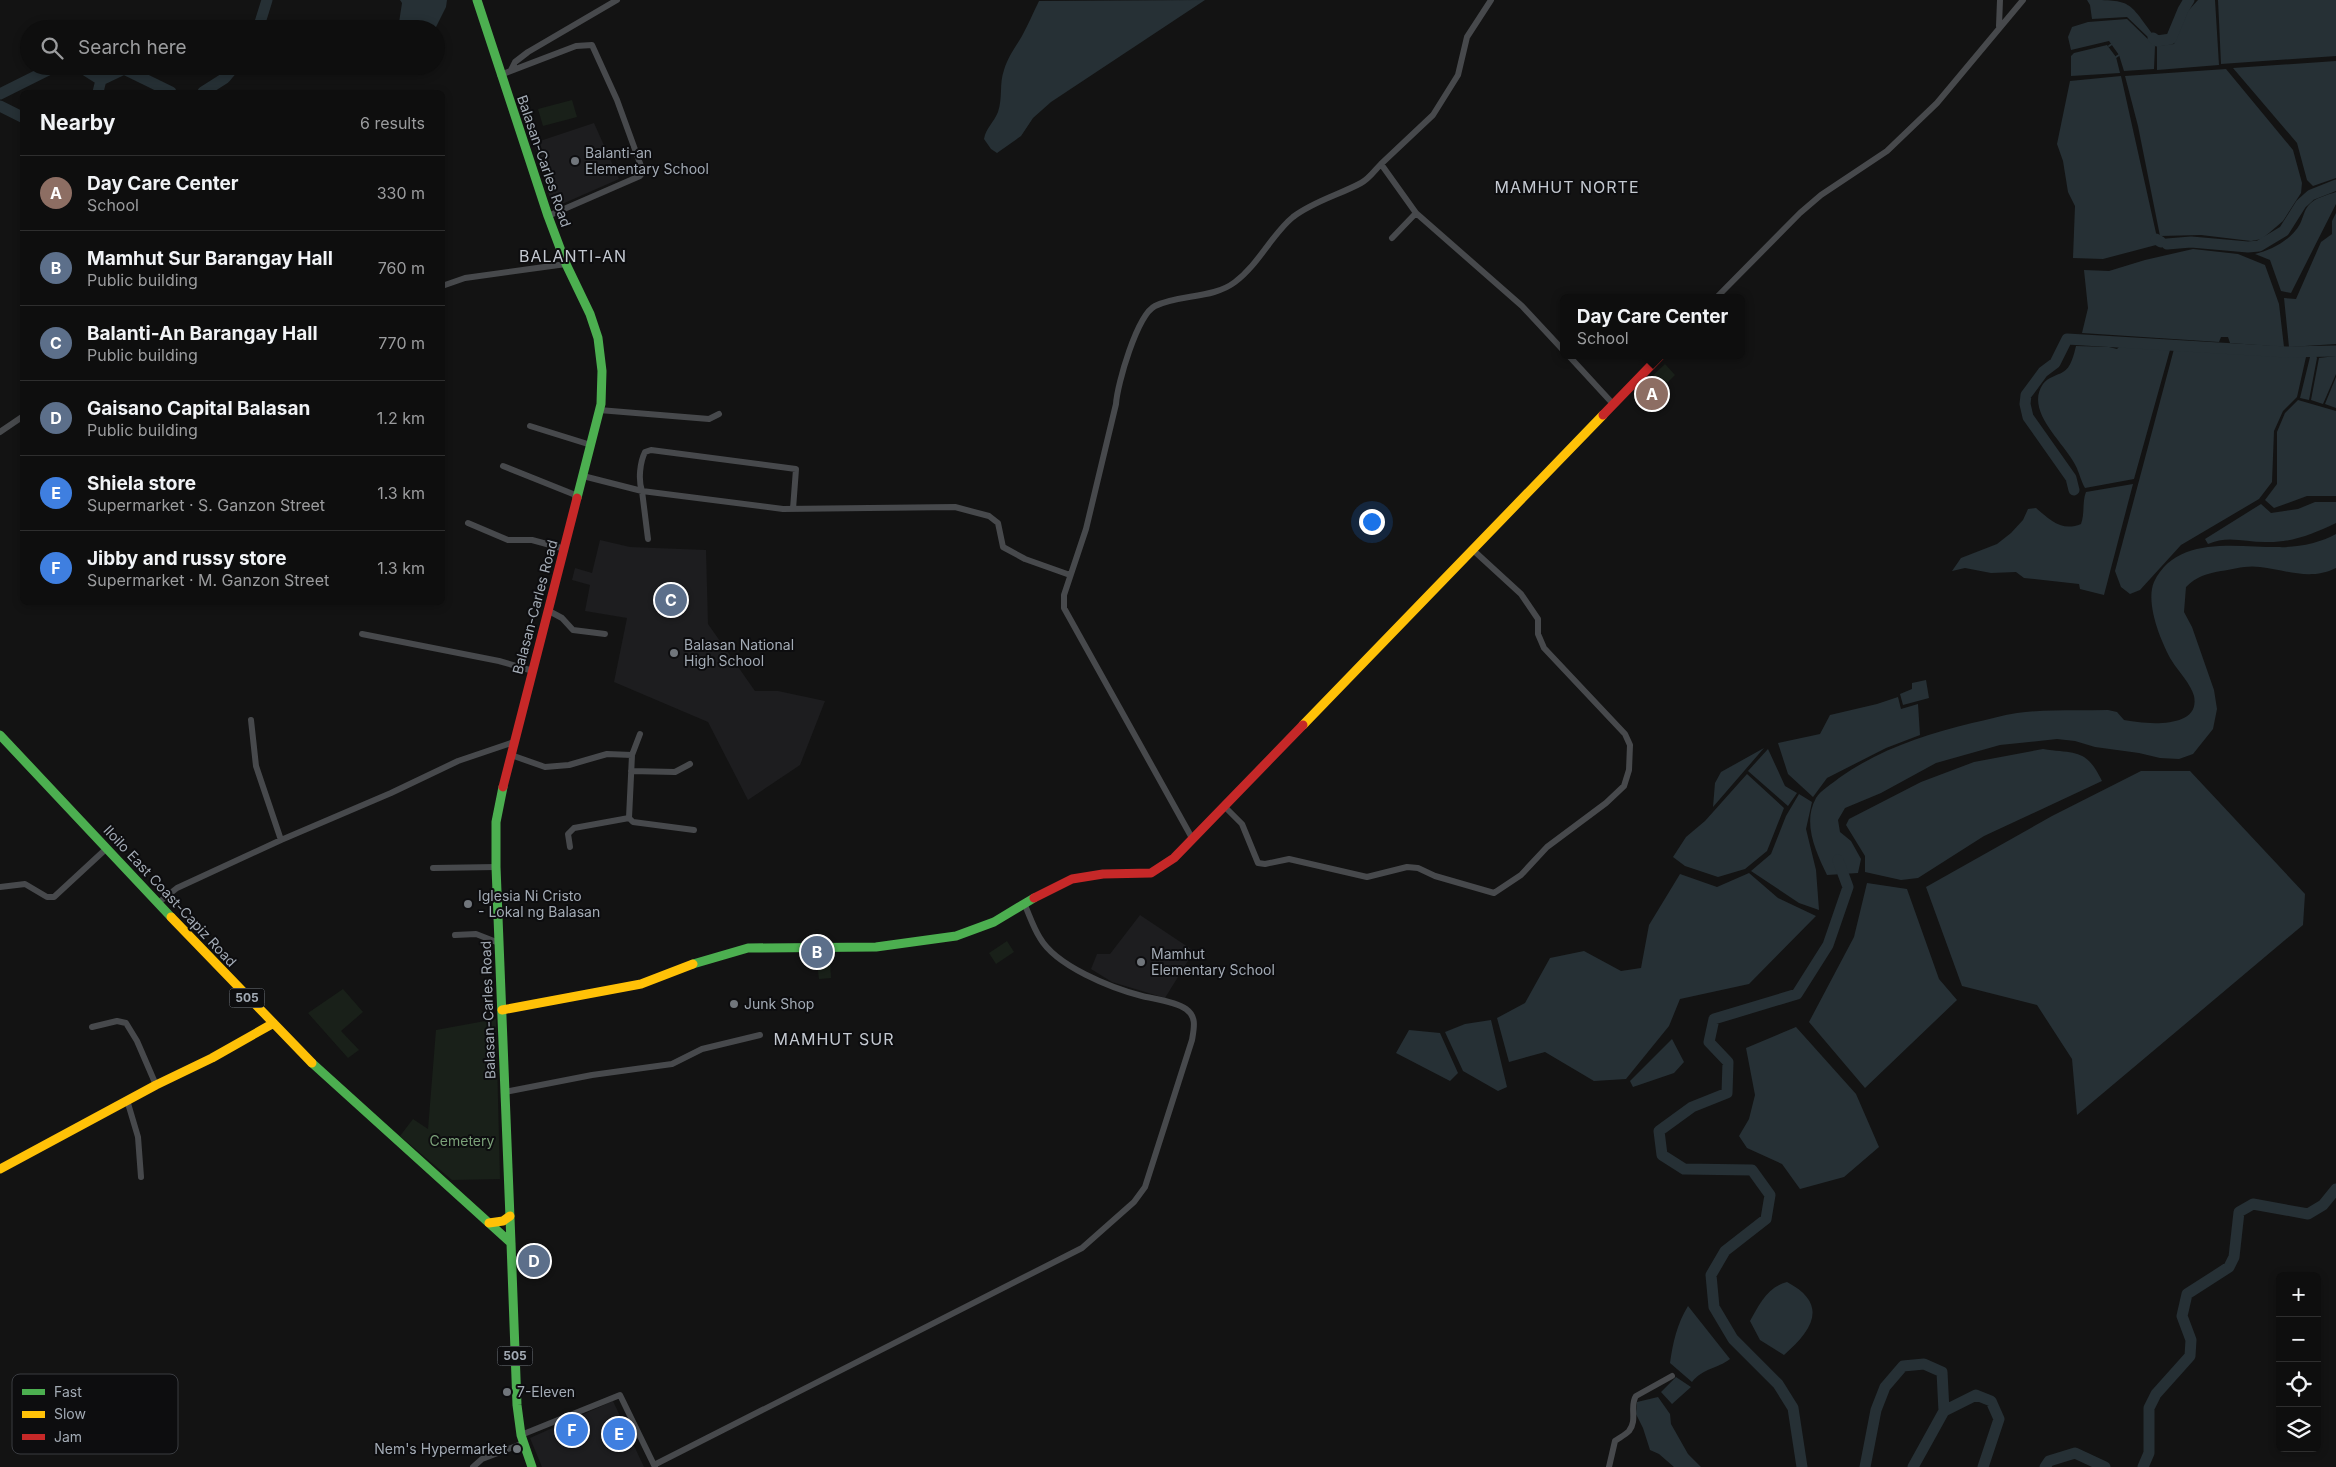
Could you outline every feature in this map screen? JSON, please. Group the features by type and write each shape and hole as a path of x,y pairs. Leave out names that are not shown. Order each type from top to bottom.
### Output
{"main road":[{"name":"Balasan-Carles Road","path":"478,0 500,75 548,216 566,264 590,314 598,338 602,371 599,410 591,445 514,742 496,822 496,867 511,1243"},
{"path":"502,1010 641,984 712,957 748,948 876,947 956,936 994,922 1024,902 1072,879 1103,874 1151,874 1174,858 1657,359"},
{"name":"Iloilo East Coast-Capiz Road","path":"0,735 272,1024 333,1084 511,1243"},
{"path":"0,1169 127,1100 212,1058 272,1024"},
{"path":"489,1223 503,1222 510,1216"},
{"name":"505","path":"511,1243 517,1405 523,1439 532,1467"}],"street":[{"path":"511,70 515,62 528,52 617,0"},
{"path":"1192,838 1064,608 1064,595 1086,529 1116,404 1116,396 1129,352 1144,317 1153,307 1221,290 1234,283 1255,264 1292,218 1317,202 1363,182 1432,115 1458,75 1467,37 1491,0"},
{"path":"1999,26 2000,0"},
{"path":"1720,294 1800,213 1821,195 1887,151 1936,103 1999,26 2023,0"},
{"path":"500,75 576,46 592,45 617,100 643,172 640,176 548,216"},
{"path":"1381,164 1391,181 1416,214 1522,306 1560,347"},
{"path":"1392,238 1416,214"},
{"path":"445,285 465,278 566,264"},
{"path":"1572,359 1614,404"},
{"path":"599,410 708,419 719,414"},
{"path":"0,432 20,418"},
{"path":"530,426 591,445"},
{"path":"648,539 640,483 643,456 645,452 651,450 796,469 793,509"},
{"path":"503,466 578,496"},
{"path":"583,476 642,491 708,501 793,509 955,507 989,516 998,523 1003,547 1025,558 1070,575"},
{"path":"468,523 508,540 532,540 565,549"},
{"path":"1224,806 1242,824 1258,863 1265,864 1289,859 1367,877 1407,867 1418,868 1435,876 1494,893 1521,875 1554,840 1606,803 1624,786 1629,770 1630,745 1625,734 1544,648 1538,634 1538,619 1521,594 1473,550"},
{"path":"549,611 562,618 574,630 605,634"},
{"path":"362,634 499,661 533,671"},
{"path":"251,720 256,766 281,840"},
{"path":"640,734 632,755 629,818 633,822 694,830"},
{"path":"158,903 177,888 281,840 391,793 458,761 514,742"},
{"path":"511,755 544,767 569,765 607,754 632,755"},
{"path":"631,771 675,772 690,764"},
{"path":"570,848 568,834 574,828 629,818"},
{"path":"0,887 25,884 47,897 54,897 107,848"},
{"path":"433,868 496,867"},
{"path":"474,1467 482,1459 620,1395 654,1466 1082,1248 1134,1202 1145,1187 1192,1040 1194,1024 1192,1014 1184,1007 1127,992 1087,976 1060,959 1040,940 1024,902"},
{"path":"454,936 476,934 499,943"},
{"path":"92,1027 117,1021 126,1023 137,1041 156,1085"},
{"path":"505,1092 592,1075 672,1064 702,1049 760,1035"},
{"path":"127,1100 138,1138 141,1177"},
{"path":"1610,1467 1615,1441 1629,1431 1634,1419 1634,1400 1636,1396 1672,1376"}],"shaded area":[{"path":"400,0 447,0 446,7 440,20 399,20 402,3"},
{"path":"1205,0 1051,102 1033,118 1021,136 997,153 991,149 984,139 998,112 1006,65 1039,1"},
{"path":"2087,0 2113,1 2128,5 2154,36 2151,40 2127,17 2092,19 2090,5"},
{"path":"2198,0 2215,0 2219,65 2157,70 2157,46 2174,44 2188,11"},
{"path":"2218,0 2336,0 2336,56 2221,64"},
{"path":"2127,19 2155,46 2154,69 2124,71 2119,55 2109,41 2071,50 2068,37 2072,27 2088,22"},
{"path":"2107,45 2116,57 2120,73 2071,76 2071,56 2074,53"},
{"path":"2336,61 2336,178 2313,186 2307,180 2297,143 2233,68"},
{"path":"2226,69 2293,150 2302,183 2301,193 2283,221 2262,239 2251,241 2201,235 2160,236 2138,126 2125,76"},
{"path":"2121,76 2156,233 2156,245 2103,259 2073,258 2075,206 2068,192 2063,161 2057,144 2070,81"},
{"name":"Balanti-an Elementary School","path":"594,123 619,179 553,208 534,143"},
{"path":"2336,192 2336,204 2291,293 2281,291 2270,260 2255,254 2274,247 2292,235 2311,203"},
{"path":"2336,213 2336,344 2289,347 2284,298 2296,299 2321,242 2332,234 2332,221"},
{"path":"2193,249 2238,254 2265,265 2279,304 2284,347 2230,343 2228,337 2221,337 2219,342 2082,333 2088,308 2084,270 2109,271 2145,260"},
{"path":"2076,346 2117,349 2119,347 2148,347 2170,350 2134,479 2085,488 2075,464 2041,414 2038,404 2043,384 2066,370 2072,360"},
{"path":"2174,349 2306,357 2297,397 2283,411 2274,431 2272,482 2259,499 2181,545 2140,590 2130,594 2121,587 2115,571"},
{"path":"2315,354 2317,358 2309,400 2300,398 2310,357"},
{"path":"2336,356 2336,374 2323,404 2311,400 2319,358"},
{"path":"2336,377 2336,408 2325,404"},
{"path":"2298,400 2336,411 2336,496 2307,496 2274,508 2265,500 2277,484 2277,432 2285,413"},
{"path":"2133,484 2104,595 2080,589 2079,584 2024,578 2016,572 1991,573 1965,568 1952,571 1961,558 1997,544 2011,533 2023,520 2028,509 2036,508 2062,526 2074,526 2081,524 2086,492"},
{"path":"2315,502 2336,502 2336,523 2310,534 2284,541 2265,542 2229,539 2208,544 2205,539 2261,504 2271,513 2298,509"},
{"path":"2336,534 2336,568 2326,572 2298,574 2260,567 2245,567 2206,574 2194,580 2186,587 2184,612 2192,627 2214,690 2217,709 2213,729 2193,754 2179,759 2160,758 2057,739 2000,745 1936,763 1881,793 1845,808 1838,820 1840,832 1851,841 1861,859 1858,873 1827,875 1812,837 1810,817 1818,795 1839,778 1870,759 1903,744 1954,728 2011,714 2040,711 2108,710 2117,712 2124,720 2133,722 2157,723 2180,720 2189,715 2194,707 2194,696 2168,653 2159,633 2151,601 2154,582 2164,567 2177,557 2192,550 2226,546 2292,547 2315,542"},
{"name":"Balasan National High School","path":"600,540 630,547 706,550 708,624 755,691 778,691 825,701 800,765 748,800 708,722 614,682 627,618 585,611 590,585 572,580 575,568 592,573"},
{"path":"1926,680 1929,698 1903,705 1900,694 1912,689 1912,683"},
{"path":"1898,697 1901,709 1918,704 1920,735 1886,748 1827,778 1813,797 1788,774 1778,743 1820,734 1830,715"},
{"path":"1764,748 1713,807 1715,783 1721,772"},
{"path":"1768,749 1785,786 1797,793 1788,806 1748,771"},
{"path":"2043,749 2079,754 2091,763 2102,781 1984,836 1918,878 1901,880 1865,872 1865,856 1846,825 1849,819 1921,782 1974,762"},
{"path":"2141,771 2190,771 2305,894 2303,925 2077,1115 2072,1059 2037,1005 1962,986 1926,887 2052,816"},
{"path":"1747,774 1784,808 1767,851 1745,869 1718,877 1685,866 1673,857 1686,837 1705,821"},
{"path":"1799,794 1812,802 1806,829 1816,870 1819,910 1799,903 1751,871 1771,854 1786,816"},
{"path":"1749,873 1778,898 1816,916 1749,984 1680,999 1669,1026 1626,1079 1594,1081 1545,1052 1509,1062 1497,1018 1525,1003 1550,958 1584,951 1621,971 1641,968 1649,925 1680,874 1717,887"},
{"path":"1867,883 1907,889 1939,979 1957,1000 1865,1088 1809,1022 1854,937"},
{"name":"Mamhut Elementary School","path":"1140,915 1194,951 1165,998 1112,982 1091,969 1097,954 1110,954"},
{"path":"1491,1020 1507,1087 1498,1091 1463,1071 1445,1032 1465,1024"},
{"path":"1796,1027 1856,1094 1879,1147 1844,1177 1800,1189 1782,1164 1747,1148 1739,1136 1749,1119 1755,1095 1746,1048"},
{"path":"1409,1030 1440,1033 1458,1073 1450,1081 1396,1053"},
{"path":"1672,1039 1684,1062 1674,1073 1633,1087 1630,1081"},
{"path":"1787,1282 1800,1290 1808,1299 1812,1308 1812,1317 1809,1327 1803,1336 1784,1355 1760,1340 1750,1321 1769,1292 1780,1284"},
{"path":"1688,1306 1730,1359 1705,1371 1692,1382 1670,1363 1676,1333"},
{"path":"1676,1377 1691,1387 1672,1404 1661,1392"},
{"path":"1658,1397 1670,1414 1671,1424 1688,1454 1701,1467 1674,1467 1659,1454 1650,1450 1636,1414 1637,1402"},
{"path":"613,1401 644,1467 542,1467 530,1438"}],"green space":[{"path":"572,100 577,117 543,126 538,109"},
{"path":"1665,364 1675,375 1659,391 1648,380"},
{"path":"1007,941 1014,952 996,964 989,953"},
{"path":"830,962 831,978 819,979 817,963"},
{"path":"343,989 363,1012 341,1031 359,1050 348,1058 308,1013"},
{"name":"Cemetery","path":"496,1019 500,1179 452,1180 400,1136 413,1119 428,1129 436,1030"}],"waterway":[{"path":"261,20 267,0"},
{"path":"2153,38 2157,41 2171,39 2189,0"},
{"path":"0,94 38,75"},
{"path":"93,75 101,80"},
{"path":"98,90 101,80 111,75"},
{"path":"136,75 167,90"},
{"path":"206,90 228,75"},
{"path":"0,106 20,116"},
{"path":"2167,244 2191,242 2248,247 2259,246 2284,231 2301,204 2311,195 2336,185"},
{"path":"2156,239 2161,242"},
{"path":"2074,490 2071,478 2028,417 2025,404 2026,395 2043,372 2055,363 2067,339 2286,352 2336,351"},
{"path":"1802,1467 1793,1408 1778,1384 1733,1339 1714,1307 1711,1275 1725,1251 1766,1219 1770,1195 1752,1170 1684,1169 1662,1155 1659,1131 1692,1107 1727,1093 1728,1062 1709,1042 1714,1019 1797,994 1828,945 1848,887 1838,860"},
{"path":"2143,1467 2149,1453 2149,1408 2156,1394 2190,1356 2191,1340 2182,1316 2187,1294 2229,1267 2234,1257 2239,1212 2253,1204 2308,1214 2323,1205 2336,1189"},
{"path":"1865,1467 1876,1410 1885,1387 1903,1366 1924,1364 1942,1372 1944,1411 1913,1467"},
{"path":"1944,1411 1976,1395 1991,1401 1999,1419 1983,1467"},
{"path":"2045,1467 2049,1461 2075,1453 2105,1467"}],"traffic: fast":[{"path":"477,0 548,216 566,264 590,314 598,338 602,371 601,404 577,498"},
{"path":"0,735 171,917"},
{"path":"503,787 496,822 496,867 511,1243"},
{"path":"693,964 748,948 876,947 956,936 994,922 1034,898"},
{"path":"312,1063 511,1243 517,1405 521,1435 532,1467"}],"traffic: slow":[{"path":"1303,725 1603,415"},
{"path":"171,917 312,1063"},
{"path":"502,1010 641,984 693,964"},
{"path":"0,1169 156,1085 212,1058 272,1024"},
{"path":"489,1223 503,1221 510,1216"}],"traffic: jam":[{"path":"1603,415 1657,359"},
{"path":"503,787 577,498"},
{"path":"1034,898 1072,879 1103,874 1151,873 1174,858 1303,725"}],"place":[{"name":"Balanti-an Elementary School","path":"575,161"},
{"name":"Day Care Center","path":"1652,394"},
{"name":"Balanti-An Barangay Hall","path":"671,600"},
{"name":"Balasan National High School","path":"674,653"},
{"name":"Iglesia Ni Cristo - Lokal ng Balasan","path":"468,904"},
{"name":"Mamhut Sur Barangay Hall","path":"817,952"},
{"name":"Mamhut Elementary School","path":"1141,962"},
{"name":"Junk Shop","path":"734,1004"},
{"name":"Gaisano Capital Balasan","path":"534,1261"},
{"name":"7-Eleven","path":"507,1392"},
{"name":"Jibby and russy store","path":"572,1430"},
{"name":"Shiela store","path":"619,1434"},
{"name":"Nem's Hypermarket","path":"517,1449"}],"district":[{"name":"MAMHUT NORTE","path":"1567,187"},
{"name":"BALANTI-AN","path":"573,256"},
{"name":"MAMHUT SUR","path":"834,1039"}]}
